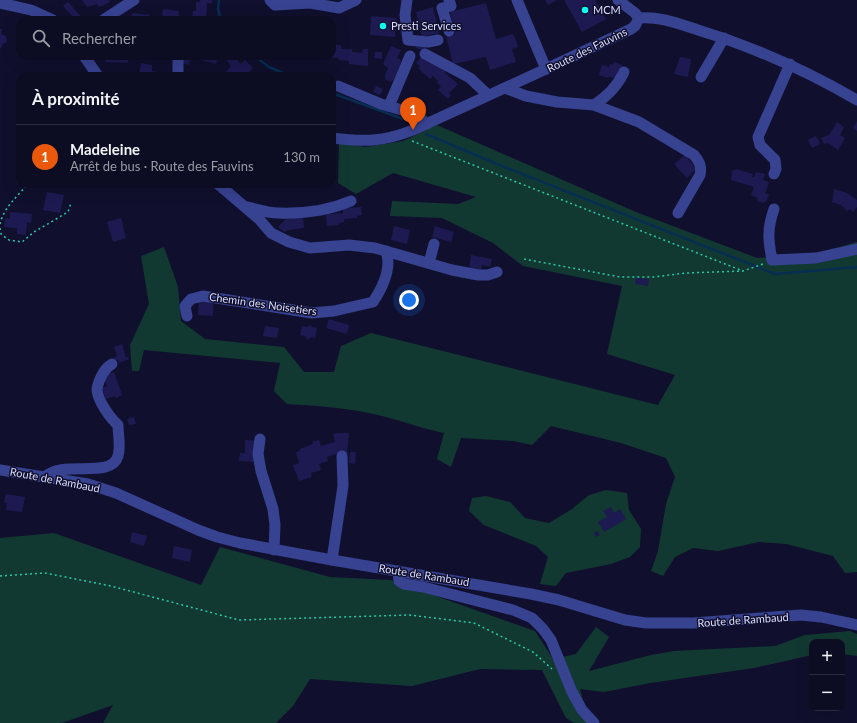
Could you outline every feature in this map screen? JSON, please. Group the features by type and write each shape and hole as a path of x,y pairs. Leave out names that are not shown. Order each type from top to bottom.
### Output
{"street":[{"path":"109,16 134,0"},
{"path":"270,0 276,5 310,3 339,8 356,0"},
{"path":"406,0 405,15 408,40 428,42 438,40"},
{"path":"449,0 451,6 442,8 449,31"},
{"path":"517,0 546,69"},
{"path":"618,0 639,18 653,18 670,21 724,38 790,64 856,99"},
{"path":"0,3 31,10 44,16"},
{"name":"Route des Fauvins","path":"336,138 370,141 398,136 631,29 635,26 639,18"},
{"path":"701,77 724,38"},
{"path":"425,54 470,78 488,95"},
{"path":"389,106 410,56"},
{"path":"87,60 95,72"},
{"path":"178,60 178,72"},
{"path":"774,174 776,169 775,160 760,145 758,137 790,64"},
{"path":"594,105 607,96 620,82 624,72"},
{"path":"338,86 389,106 416,114 427,124"},
{"path":"505,88 526,96 557,102 594,105 639,122 694,155 701,168 700,175 678,213"},
{"path":"223,188 259,219 271,233 289,242 310,248 349,245 375,248 478,275 488,275 497,272"},
{"path":"244,207 276,213 313,212 334,208 351,201"},
{"path":"774,209 770,220 768,236 772,260 816,258 857,249"},
{"path":"429,263 434,244"},
{"name":"Chemin des Noisetiers","path":"187,316 185,306 191,299 203,296 312,313 334,311 374,302 382,289 388,268 389,258 386,251"},
{"path":"45,477 54,470 83,468 100,469 115,462 118,456 119,445 118,425 109,417 97,390 106,367 112,364"},
{"path":"260,439 258,454 260,465 273,509 275,525 274,550"},
{"path":"332,560 342,486 342,456"},
{"name":"Route de Rambaud","path":"0,470 88,484 116,493 211,535 240,543 530,594 559,600 625,620 667,624 801,616 821,617 857,625"},
{"path":"398,571 399,581 404,584 423,586 505,608 532,618 551,640 559,657 568,685 582,710 594,723"}],"path":[{"path":"398,136 743,271"},
{"path":"0,224 2,215 10,203 24,188"},
{"path":"0,228 2,234 10,240 22,242 34,232 68,212 71,203"},
{"path":"524,259 620,277 654,277 686,273 743,271 761,264"},
{"path":"0,576 45,573 111,586 239,620 410,615 474,622 533,652 557,674"}],"green space":[{"path":"437,125 636,212 757,258 814,254 857,242 857,572 845,573 833,556 786,544 759,542 718,551 693,548 675,557 663,576 651,571 658,551 666,504 675,477 666,458 621,443 551,426 532,445 514,441 461,438 451,467 437,459 444,433 370,413 347,409 287,404 274,391 280,363 144,350 139,371 132,371 130,345 149,304 141,256 164,247 178,287 181,321 205,339 284,347 304,372 334,372 341,346 371,333 658,405 675,375 607,354 622,286 523,266 493,243 442,218 390,216 392,201 458,204 476,197 393,173 356,194 338,183 339,143 365,147 403,141"},
{"path":"606,490 627,493 629,510 641,529 640,547 630,557 611,564 566,573 556,586 540,584 548,557 536,546 484,525 469,511 472,498 486,496 510,502 525,518 549,523 572,509 589,495"},
{"path":"54,533 201,585 220,547 330,577 391,580 535,631 553,659 576,654 596,627 609,637 589,671 651,655 674,651 775,646 805,635 850,631 857,634 857,656 845,654 845,639 809,639 809,656 754,668 650,683 604,692 580,689 589,723 574,723 566,718 542,670 480,669 412,686 310,679 293,706 276,723 103,723 113,705 62,723 0,723 0,538"}],"building":[{"path":"82,0 109,0 110,2 99,7 97,4 87,7"},
{"path":"200,0 212,0 212,3 207,3 206,16 192,16 193,11 196,11 196,2 200,2"},
{"path":"545,0 557,0 548,5"},
{"name":"MCM","path":"564,0 595,0 606,19 582,32"},
{"path":"68,2 80,16 72,16 63,6"},
{"path":"486,3 496,39 513,34 518,47 512,49 516,62 490,70 486,57 453,64 446,36 455,34 450,12"},
{"path":"433,7 439,33 422,37 416,12"},
{"path":"163,9 179,11 178,16 162,16"},
{"path":"132,13 149,15 149,16 132,16"},
{"name":"Presti Services","path":"371,16 396,18 395,37 370,35"},
{"path":"0,29 2,29 1,34 6,36 7,42 3,44 1,48 0,48"},
{"path":"417,44 427,45 424,51 416,48"},
{"path":"336,45 341,45 341,49 352,49 352,52 362,53 363,49 368,49 368,66 349,64 349,61 339,60 339,58 336,58"},
{"path":"391,46 401,50 397,58 400,59 401,62 394,79 391,82 385,79 388,68 383,64"},
{"path":"375,52 382,52 382,59 374,58"},
{"path":"423,55 446,72 445,73 458,84 449,93 451,95 448,99 438,90 441,86 437,83 438,81 433,76 430,79 418,68 420,66 416,63"},
{"path":"680,57 691,59 688,77 674,74"},
{"path":"105,60 128,60 128,63 105,62"},
{"path":"182,60 190,60 189,65 181,63"},
{"path":"202,60 217,60 216,64"},
{"path":"226,60 238,60 241,64 245,60 253,68 249,72 226,72 231,66"},
{"path":"614,62 622,65 615,79 609,76 608,78 599,75 602,65 609,67 610,64 613,65"},
{"path":"141,63 152,65 152,71 158,72 140,72"},
{"path":"376,86 383,89 380,95 373,92"},
{"path":"857,121 857,131 853,128"},
{"path":"837,122 844,127 840,135 845,138 838,150 828,143 824,144 821,138 829,135"},
{"path":"816,136 820,144 812,148 808,140"},
{"path":"685,155 696,169 687,178 674,164"},
{"path":"736,169 753,174 752,177 754,177 756,172 765,174 763,180 769,182 765,194 769,194 764,203 757,201 758,198 751,195 754,187 731,180 732,171"},
{"path":"834,189 847,193 857,200 857,207 853,212 850,209 847,211 841,205 832,202"},
{"path":"47,192 64,195 60,213 43,210"},
{"path":"361,207 362,215 357,216 357,218 344,219 344,222 339,223 339,225 327,226 326,214 343,213 343,208"},
{"path":"10,212 32,214 31,223 27,222 26,235 17,234 17,228 4,227 5,218 10,219"},
{"path":"303,217 304,228 288,230 285,232 278,227 286,219"},
{"path":"121,218 126,238 113,242 107,222"},
{"path":"394,226 410,230 407,244 391,240"},
{"path":"435,226 454,232 451,242 432,237"},
{"path":"471,255 492,259 490,267 482,265 481,271 469,269"},
{"path":"636,278 649,279 648,286 635,284"},
{"path":"199,300 208,300 208,302 213,303 213,316 198,315"},
{"path":"329,319 349,325 347,334 326,328"},
{"path":"310,325 317,328 315,338 311,337 308,340 305,336 300,335 302,326 308,327"},
{"path":"265,326 279,328 277,338 263,336"},
{"path":"122,344 126,358 128,357 129,359 119,363 118,360 115,361 114,357 117,356 114,347"},
{"path":"114,372 122,395 116,398 115,396 106,399 102,388 107,386 103,376"},
{"path":"134,417 136,424 129,425 127,419"},
{"path":"349,433 347,454 339,453 327,457 328,461 319,464 321,470 311,473 312,477 299,481 293,465 299,463 296,452 313,444 312,442 319,440 321,446 335,442 333,434"},
{"path":"245,440 256,441 256,462 239,461 240,453 245,453"},
{"path":"350,452 356,452 355,464 349,463"},
{"path":"6,494 25,497 22,512 6,510 7,503 4,502"},
{"path":"611,507 614,513 620,509 626,519 604,532 598,522 607,517 603,511"},
{"path":"598,531 600,535 596,537 594,533"},
{"path":"132,532 147,536 144,546 130,542"},
{"path":"174,546 192,550 190,562 172,558"}],"waterway":[{"path":"219,0 218,9 220,16"},
{"path":"259,60 269,67 281,72"},
{"path":"336,94 403,119"},
{"path":"426,134 497,164 775,274 857,267"}],"place":[{"name":"MCM","path":"585,10"},
{"name":"Presti Services","path":"383,26"},
{"name":"Madeleine","path":"413,130"}]}
